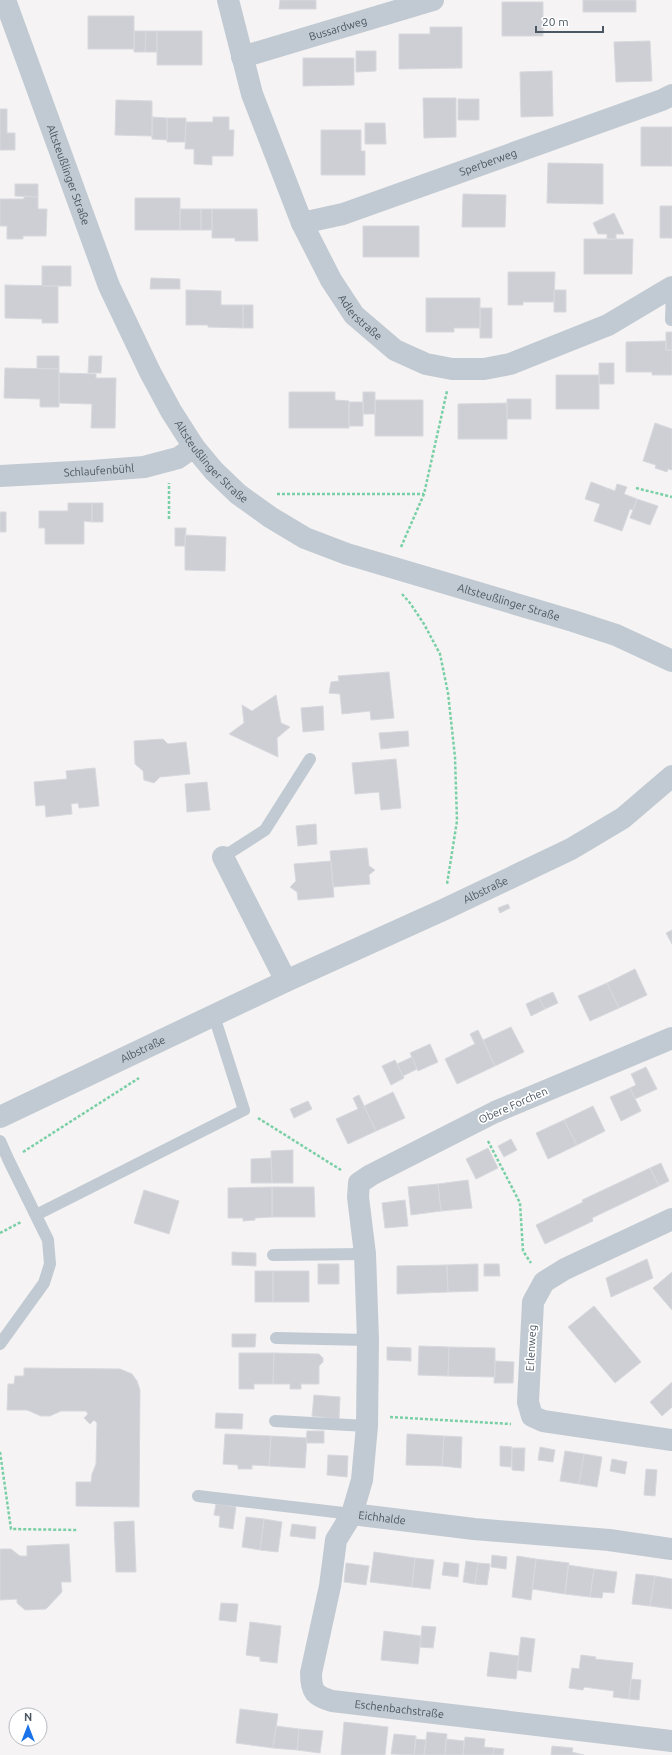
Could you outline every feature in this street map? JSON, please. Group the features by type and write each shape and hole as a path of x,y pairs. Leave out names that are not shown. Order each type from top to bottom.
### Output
{"street":[{"name":"Altsteußlinger Straße","path":"5,0 109,286 150,372 171,411 194,447 214,471 238,494 270,517 305,538 348,554 393,568 609,632 672,661"},
{"name":"Adlerstraße","path":"228,0 252,94 302,222 331,280 354,316 395,350 426,364 452,370 484,370 527,359 608,325 672,289"},
{"name":"Bussardweg","path":"242,56 433,0"},
{"name":"Sperberweg","path":"302,222 343,214 662,100 672,95"},
{"name":"Schlaufenbühl","path":"0,476 137,468 178,458 194,447"},
{"name":"Albstraße","path":"0,1118 286,981 571,849 623,818 672,776"},
{"path":"223,857 286,981"},
{"name":"Obere Forchen","path":"359,1183 371,1175 494,1112 672,1038"},
{"name":"Eichhalde","path":"359,1183 358,1197 366,1254 368,1340 367,1421 362,1480 352,1514 474,1529 609,1540 672,1548"},
{"name":"Erlenweg","path":"532,1416 528,1402 533,1302 544,1282 565,1269 672,1219"},
{"path":"532,1416 543,1421 672,1440"},
{"name":"Eschenbachstraße","path":"352,1514 336,1540 330,1586 311,1673 311,1686 318,1697 332,1702 672,1742"}],"lane":[{"path":"671,320 672,289"},
{"path":"223,857 265,830 310,759"},
{"path":"36,1215 244,1110 214,1016"},
{"path":"0,1140 8,1161 48,1240 50,1264 44,1283 0,1345"},
{"path":"273,1256 366,1254"},
{"path":"276,1338 368,1340"},
{"path":"275,1421 367,1421"},
{"path":"198,1496 352,1514"}],"path":[{"path":"442,910 456,822 454,757 448,693 440,654 424,624 410,603 396,588 393,568 424,494 452,370"},
{"path":"169,460 169,519"},
{"path":"636,488 672,497"},
{"path":"238,494 424,494"},
{"path":"8,1161 139,1077"},
{"path":"244,1110 338,1167 359,1183"},
{"path":"478,1120 520,1203 523,1251 544,1282"},
{"path":"0,1233 36,1215"},
{"path":"367,1421 513,1424 532,1416"},
{"path":"0,1452 11,1529 77,1530"}],"building":[{"path":"280,0 316,0 316,9 279,9"},
{"path":"583,0 636,0 636,12 583,12"},
{"path":"502,2 543,2 543,36 502,36"},
{"path":"88,16 134,16 134,49 88,49"},
{"path":"430,27 462,27 462,68 399,69 399,34 430,34"},
{"path":"134,31 146,31 145,52 134,52"},
{"path":"146,31 157,31 157,52 145,52"},
{"path":"157,31 202,31 202,65 157,65"},
{"path":"650,41 652,81 616,82 614,42"},
{"path":"356,51 376,51 376,71 356,72"},
{"path":"303,58 354,58 354,85 303,86"},
{"path":"552,71 553,116 521,117 520,72"},
{"path":"423,98 456,98 456,137 424,138"},
{"path":"458,99 479,99 479,120 458,120"},
{"path":"116,100 152,101 152,136 115,135"},
{"path":"0,109 7,109 7,133 15,133 15,150 0,150"},
{"path":"152,117 167,118 167,140 152,139"},
{"path":"213,117 229,117 229,130 234,130 233,156 212,156 212,165 194,164 194,149 185,149 186,122 213,122"},
{"path":"167,118 186,118 185,142 167,142"},
{"path":"365,123 385,123 386,144 365,144"},
{"path":"641,127 672,127 672,166 641,166"},
{"path":"321,130 361,130 361,151 365,151 365,175 321,175"},
{"path":"548,163 603,164 603,204 547,203"},
{"path":"15,184 38,184 38,197 15,196"},
{"path":"463,194 506,195 505,227 462,227"},
{"path":"24,196 38,197 38,209 47,209 46,236 23,236 23,239 7,239 7,226 0,226 0,199 24,199"},
{"path":"135,198 180,198 180,230 135,230"},
{"path":"660,206 672,206 672,238 660,238"},
{"path":"180,209 201,209 201,230 180,230"},
{"path":"201,209 212,209 212,230 201,230"},
{"path":"212,209 257,209 258,241 235,241 235,238 212,238"},
{"path":"614,213 624,234 616,234 616,239 607,239 607,234 598,234 593,223"},
{"path":"363,226 419,226 419,257 363,257"},
{"path":"584,239 633,239 632,274 584,274"},
{"path":"42,266 71,266 71,286 42,286"},
{"path":"508,272 555,272 554,302 523,302 523,305 508,305"},
{"path":"151,278 180,279 180,289 150,289"},
{"path":"5,285 58,286 58,323 42,323 42,319 5,318"},
{"path":"186,290 221,291 221,305 243,305 243,328 186,325"},
{"path":"554,290 566,290 566,312 554,312"},
{"path":"426,298 480,298 480,328 454,328 454,332 426,332"},
{"path":"243,305 253,305 253,328 243,328"},
{"path":"480,308 492,308 492,338 480,338"},
{"path":"666,332 672,332 672,350 666,350"},
{"path":"666,341 666,350 672,350 672,375 652,375 652,372 626,372 626,342"},
{"path":"37,356 59,356 59,369 37,368"},
{"path":"89,356 102,356 101,373 88,373"},
{"path":"599,363 614,363 614,384 599,384"},
{"path":"5,368 59,369 59,407 40,407 40,399 4,398"},
{"path":"59,373 96,374 96,378 116,378 115,428 91,428 92,404 59,403"},
{"path":"556,375 599,375 599,409 556,409"},
{"path":"289,392 335,392 335,400 349,401 349,428 289,428"},
{"path":"363,392 375,392 375,414 363,414"},
{"path":"507,399 531,399 531,419 507,419"},
{"path":"375,400 423,400 423,436 375,436"},
{"path":"349,402 363,402 363,426 349,426"},
{"path":"507,403 507,439 458,439 458,404"},
{"path":"655,423 672,429 672,470 668,469 667,472 655,468 656,465 643,461"},
{"path":"591,482 615,491 617,484 627,487 624,494 637,499 633,510 630,509 622,531 594,521 600,504 585,499"},
{"path":"637,499 658,506 650,525 630,518"},
{"path":"68,503 92,503 92,522 84,521 84,544 45,544 45,528 39,528 39,511 68,511"},
{"path":"92,503 103,503 103,522 92,522"},
{"path":"0,512 6,512 6,532 0,532"},
{"path":"175,528 186,528 185,546 175,546"},
{"path":"185,535 226,537 225,571 185,570"},
{"path":"389,672 394,718 371,720 370,711 342,714 340,694 329,693 331,682 339,681 338,676"},
{"path":"276,695 281,723 290,727 277,738 278,757 229,734 244,723 242,705 252,711"},
{"path":"323,706 324,730 303,732 301,708"},
{"path":"408,731 409,746 381,749 379,733"},
{"path":"163,739 168,744 186,742 190,774 160,777 154,783 144,780 143,771 135,764 134,741"},
{"path":"396,759 401,808 381,810 379,792 355,794 352,763"},
{"path":"95,768 99,806 79,808 78,803 71,804 72,814 46,817 45,805 36,806 34,782 67,779 66,771"},
{"path":"207,782 210,810 187,812 185,784"},
{"path":"316,824 317,844 298,846 296,826"},
{"path":"367,848 369,866 375,870 369,875 370,884 333,887 330,851"},
{"path":"331,861 334,897 298,900 297,892 290,887 296,881 294,864"},
{"path":"508,904 510,908 500,913 498,908"},
{"path":"672,930 672,944 666,933"},
{"path":"635,969 647,995 619,1008 607,983"},
{"path":"607,983 619,1008 590,1021 578,996"},
{"path":"553,992 558,1003 545,1009 539,998"},
{"path":"539,998 545,1009 531,1016 526,1004"},
{"path":"511,1027 524,1052 495,1066 483,1040"},
{"path":"478,1030 495,1066 457,1084 445,1059 475,1044 470,1034"},
{"path":"430,1044 438,1062 418,1071 410,1053"},
{"path":"412,1057 417,1069 403,1076 397,1064"},
{"path":"395,1060 404,1078 391,1085 382,1066"},
{"path":"646,1067 657,1089 635,1099 630,1088 636,1085 631,1074"},
{"path":"630,1088 641,1111 621,1121 610,1097"},
{"path":"393,1092 405,1118 376,1131 364,1106"},
{"path":"359,1095 376,1131 348,1144 336,1119 358,1109 353,1098"},
{"path":"308,1101 312,1109 294,1118 290,1109"},
{"path":"593,1106 605,1131 577,1145 564,1120"},
{"path":"564,1120 577,1145 548,1159 536,1133"},
{"path":"511,1139 517,1150 504,1157 498,1146"},
{"path":"488,1148 498,1168 476,1179 466,1159"},
{"path":"293,1150 293,1183 272,1183 271,1151"},
{"path":"271,1158 272,1183 251,1183 251,1159"},
{"path":"661,1163 669,1181 659,1186 650,1168"},
{"path":"650,1168 659,1186 592,1218 593,1221 545,1244 536,1225 583,1202 582,1200"},
{"path":"468,1180 472,1208 441,1211 438,1184"},
{"path":"438,1184 441,1211 411,1215 408,1187"},
{"path":"272,1187 314,1187 315,1217 272,1217"},
{"path":"272,1187 272,1217 255,1218 255,1220 243,1221 243,1218 228,1218 228,1188"},
{"path":"144,1190 179,1201 169,1234 134,1223"},
{"path":"405,1200 408,1226 385,1228 382,1203"},
{"path":"232,1252 256,1253 256,1266 232,1265"},
{"path":"647,1259 653,1278 611,1297 606,1278"},
{"path":"318,1264 339,1264 339,1284 318,1284"},
{"path":"478,1264 478,1291 448,1292 447,1265"},
{"path":"484,1264 499,1264 500,1276 484,1276"},
{"path":"447,1265 448,1292 397,1294 397,1266"},
{"path":"255,1271 273,1271 273,1302 255,1302"},
{"path":"273,1271 309,1271 309,1302 273,1302"},
{"path":"672,1272 672,1310 653,1288"},
{"path":"594,1306 641,1362 615,1383 568,1327"},
{"path":"232,1334 256,1334 255,1347 232,1347"},
{"path":"419,1346 449,1347 448,1376 418,1375"},
{"path":"387,1347 411,1348 411,1361 387,1360"},
{"path":"449,1347 495,1348 495,1377 448,1376"},
{"path":"239,1353 274,1353 273,1384 254,1384 254,1389 239,1389"},
{"path":"274,1353 319,1354 323,1358 323,1362 319,1366 319,1384 301,1384 301,1389 290,1389 290,1384 273,1384"},
{"path":"495,1361 514,1362 513,1383 494,1383"},
{"path":"24,1368 120,1369 132,1374 137,1381 140,1390 139,1507 76,1506 76,1482 91,1482 96,1464 97,1423 94,1420 90,1424 84,1418 88,1414 86,1411 61,1411 50,1416 41,1416 27,1410 7,1410 8,1384 14,1384 15,1376 24,1376"},
{"path":"672,1382 672,1407 662,1416 650,1402"},
{"path":"314,1395 340,1397 339,1419 312,1416"},
{"path":"216,1413 243,1414 242,1429 215,1428"},
{"path":"307,1431 324,1431 324,1443 306,1443"},
{"path":"225,1434 271,1436 269,1466 252,1465 252,1469 238,1469 238,1465 223,1464"},
{"path":"407,1434 444,1436 442,1466 406,1465"},
{"path":"271,1436 307,1438 305,1468 269,1466"},
{"path":"444,1436 462,1437 461,1468 442,1466"},
{"path":"500,1446 512,1447 511,1467 500,1466"},
{"path":"540,1447 555,1450 553,1462 538,1460"},
{"path":"512,1448 525,1448 524,1471 512,1470"},
{"path":"565,1451 584,1454 579,1484 560,1481"},
{"path":"584,1454 602,1457 597,1487 579,1484"},
{"path":"328,1455 348,1456 347,1477 327,1475"},
{"path":"612,1459 627,1462 625,1474 610,1471"},
{"path":"646,1469 657,1470 655,1496 644,1495"},
{"path":"216,1504 236,1507 233,1529 219,1527 220,1516 214,1515"},
{"path":"246,1517 264,1519 260,1550 242,1547"},
{"path":"264,1519 282,1522 278,1552 260,1550"},
{"path":"134,1521 136,1572 116,1572 114,1522"},
{"path":"292,1524 316,1527 315,1539 290,1536"},
{"path":"69,1544 71,1582 61,1582 62,1592 46,1609 25,1610 17,1603 17,1599 0,1600 0,1549 11,1549 20,1556 27,1556 27,1546"},
{"path":"374,1552 415,1558 412,1587 370,1582"},
{"path":"492,1555 507,1557 506,1569 491,1567"},
{"path":"517,1556 536,1559 531,1600 512,1597"},
{"path":"415,1558 434,1560 430,1589 412,1587"},
{"path":"536,1559 569,1563 565,1594 532,1589"},
{"path":"466,1561 478,1563 475,1584 463,1582"},
{"path":"444,1562 459,1564 458,1577 442,1575"},
{"path":"346,1563 369,1566 366,1585 344,1582"},
{"path":"478,1563 490,1564 487,1585 475,1584"},
{"path":"568,1565 594,1569 590,1597 565,1594"},
{"path":"594,1569 617,1572 614,1593 603,1592 602,1598 590,1597"},
{"path":"636,1574 655,1576 650,1606 632,1604"},
{"path":"655,1576 672,1579 672,1609 650,1606"},
{"path":"221,1603 238,1604 236,1622 219,1620"},
{"path":"250,1622 281,1626 277,1663 260,1661 260,1657 246,1655"},
{"path":"422,1626 436,1627 433,1648 420,1647"},
{"path":"384,1631 421,1636 418,1664 381,1660"},
{"path":"521,1637 535,1639 531,1672 517,1670"},
{"path":"490,1652 519,1656 516,1679 487,1676"},
{"path":"581,1655 596,1657 595,1659 633,1663 629,1699 613,1697 614,1691 584,1687 583,1690 569,1688 572,1668 579,1669"},
{"path":"631,1679 641,1680 639,1700 629,1699"},
{"path":"240,1709 278,1714 273,1748 236,1743"},
{"path":"344,1722 388,1727 385,1755 341,1755"},
{"path":"276,1726 299,1729 297,1750 273,1748"},
{"path":"299,1729 323,1731 320,1753 297,1750"},
{"path":"427,1732 447,1734 445,1755 424,1755"},
{"path":"394,1734 416,1736 414,1755 391,1754"},
{"path":"465,1737 485,1739 484,1747 494,1748 493,1755 463,1755"},
{"path":"416,1739 426,1740 424,1755 414,1755"},
{"path":"446,1739 464,1741 463,1755 445,1755"},
{"path":"552,1746 573,1748 572,1752 584,1755 551,1755"},
{"path":"494,1748 504,1749 503,1755 493,1755"}]}
